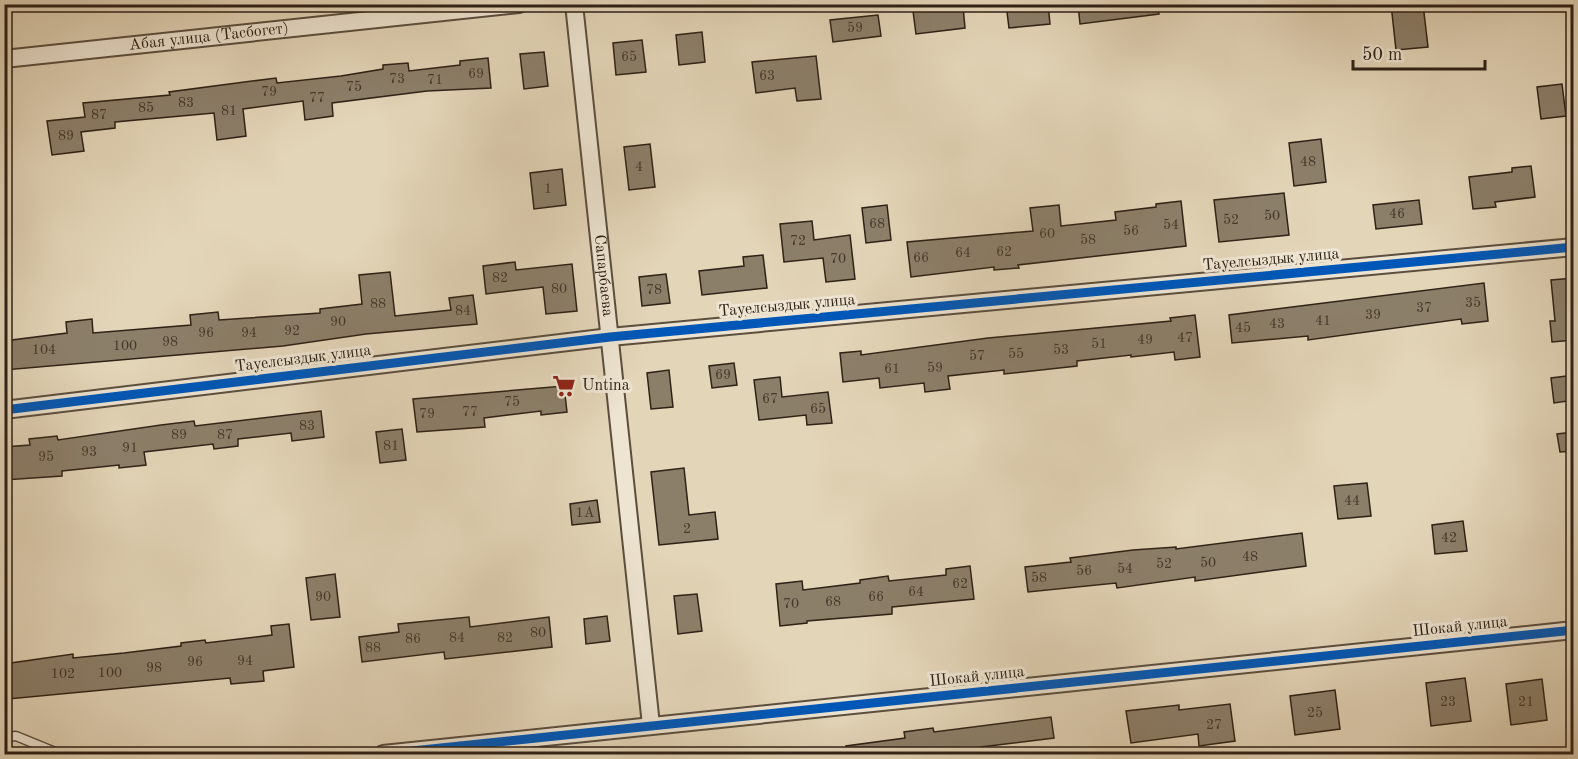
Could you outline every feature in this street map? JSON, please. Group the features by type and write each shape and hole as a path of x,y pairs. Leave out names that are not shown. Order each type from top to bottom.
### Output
{"street":[{"name":"Абая улица (Тасбогет)","path":"4,59 519,4"},
{"name":"Сапарбаева","path":"574,4 651,726"},
{"name":"Тауелсыздык улица","path":"4,410 610,337 1574,247"},
{"name":"Шокай улица","path":"384,754 520,746 651,726 1574,630"}],"lane":[{"path":"4,737 16,736 60,754"}],"building":[{"path":"1006,4 1048,4 1050,24 1009,28"},
{"path":"1078,4 1158,4 1159,14 1080,24"},
{"path":"1391,4 1423,4 1428,47 1396,50"},
{"path":"963,6 965,28 916,34 913,11"},
{"path":"878,15 881,36 833,42 830,20"},
{"path":"702,32 705,62 679,65 676,35"},
{"path":"642,40 646,72 616,75 613,43"},
{"path":"544,52 548,86 524,89 520,54"},
{"path":"816,56 821,99 797,101 795,88 756,93 752,62"},
{"path":"488,58 491,88 427,91 332,103 333,116 305,120 303,101 243,109 246,136 217,140 214,113 115,122 115,128 81,132 84,151 52,155 47,121 85,117 83,103 170,95 169,92 276,78 277,83 341,76 383,69 383,65 408,63 409,71 460,65 460,61"},
{"path":"1562,84 1566,116 1541,119 1537,87"},
{"path":"1321,139 1326,182 1294,186 1289,143"},
{"path":"650,144 655,187 629,190 624,147"},
{"path":"1531,166 1535,197 1495,202 1496,207 1473,209 1469,177 1512,172 1512,168"},
{"path":"562,169 566,205 534,209 530,173"},
{"path":"1284,193 1289,235 1219,242 1214,200"},
{"path":"1419,200 1422,224 1376,229 1373,205"},
{"path":"1181,201 1186,246 1018,265 1019,268 994,270 994,267 911,277 907,242 1033,231 1030,208 1059,205 1061,226 1116,220 1115,212 1156,207 1156,204"},
{"path":"887,205 891,240 866,243 862,208"},
{"path":"812,221 814,240 850,235 855,279 826,282 823,258 784,262 780,224"},
{"path":"763,255 767,288 702,295 699,271 744,266 743,257"},
{"path":"515,262 516,270 572,264 577,311 546,314 543,287 486,294 483,266"},
{"path":"390,272 395,316 451,310 449,298 473,295 477,324 366,334 283,346 4,370 4,341 67,333 66,322 92,319 93,333 191,325 190,315 218,312 219,320 320,313 320,309 362,304 359,275"},
{"path":"666,274 670,303 642,306 639,277"},
{"path":"1574,278 1574,340 1552,342 1550,321 1555,321 1551,280"},
{"path":"1484,283 1488,321 1462,324 1461,319 1308,340 1308,336 1232,343 1229,315"},
{"path":"1195,315 1200,357 1175,360 1174,352 1131,357 1131,355 1077,361 1077,366 1004,374 1004,370 948,376 950,389 925,392 924,383 880,388 879,378 843,382 840,353 861,351 861,355 988,338 1171,321 1170,318"},
{"path":"734,363 737,385 712,388 709,366"},
{"path":"669,370 673,407 651,409 647,373"},
{"path":"1574,375 1574,400 1554,403 1551,378"},
{"path":"780,377 782,397 828,392 832,423 807,425 806,415 759,420 754,380"},
{"path":"564,386 567,412 541,415 541,411 484,418 485,427 417,432 413,399"},
{"path":"321,411 324,437 292,441 291,433 238,439 238,446 214,449 213,444 144,452 146,465 119,468 119,465 62,471 62,476 4,480 4,447 30,445 29,439 57,436 58,440 194,421 195,426"},
{"path":"402,429 406,460 380,463 376,432"},
{"path":"1574,432 1574,451 1560,452 1557,434"},
{"path":"684,468 689,515 715,512 718,539 659,545 651,472"},
{"path":"1367,483 1371,516 1338,519 1334,486"},
{"path":"597,500 600,522 572,525 570,504"},
{"path":"1463,521 1467,551 1435,554 1432,525"},
{"path":"1302,533 1306,566 1195,581 1195,577 1117,588 1116,583 1028,592 1025,567 1071,562 1070,558 1133,550 1176,547 1176,549"},
{"path":"970,566 974,599 892,607 892,614 807,621 807,623 780,626 776,584 802,581 803,590 860,583 860,580 888,576 889,581 946,575 946,569"},
{"path":"335,574 340,617 311,620 306,578"},
{"path":"697,594 702,631 678,634 674,596"},
{"path":"607,616 610,641 586,644 584,619"},
{"path":"469,617 470,627 549,617 552,647 445,659 444,652 362,662 359,637 399,632 398,624"},
{"path":"289,624 294,667 263,671 264,681 231,684 230,678 8,699 4,664 73,654 73,658 181,646 181,643 205,640 206,643 272,635 271,626"},
{"path":"1465,678 1471,721 1431,726 1426,683"},
{"path":"1542,679 1547,720 1511,725 1506,684"},
{"path":"1335,690 1340,729 1295,735 1290,696"},
{"path":"1230,704 1235,741 1199,746 1198,734 1131,743 1126,711 1179,705 1179,710"},
{"path":"1051,717 1054,738 981,747 982,754 847,754 846,746 905,738 904,732 933,728 934,732"}],"cycle path":[{"path":"4,410 610,337 1574,247"},
{"path":"383,754 1574,630"}],"place":[{"name":"Untina","path":"564,386"}]}
